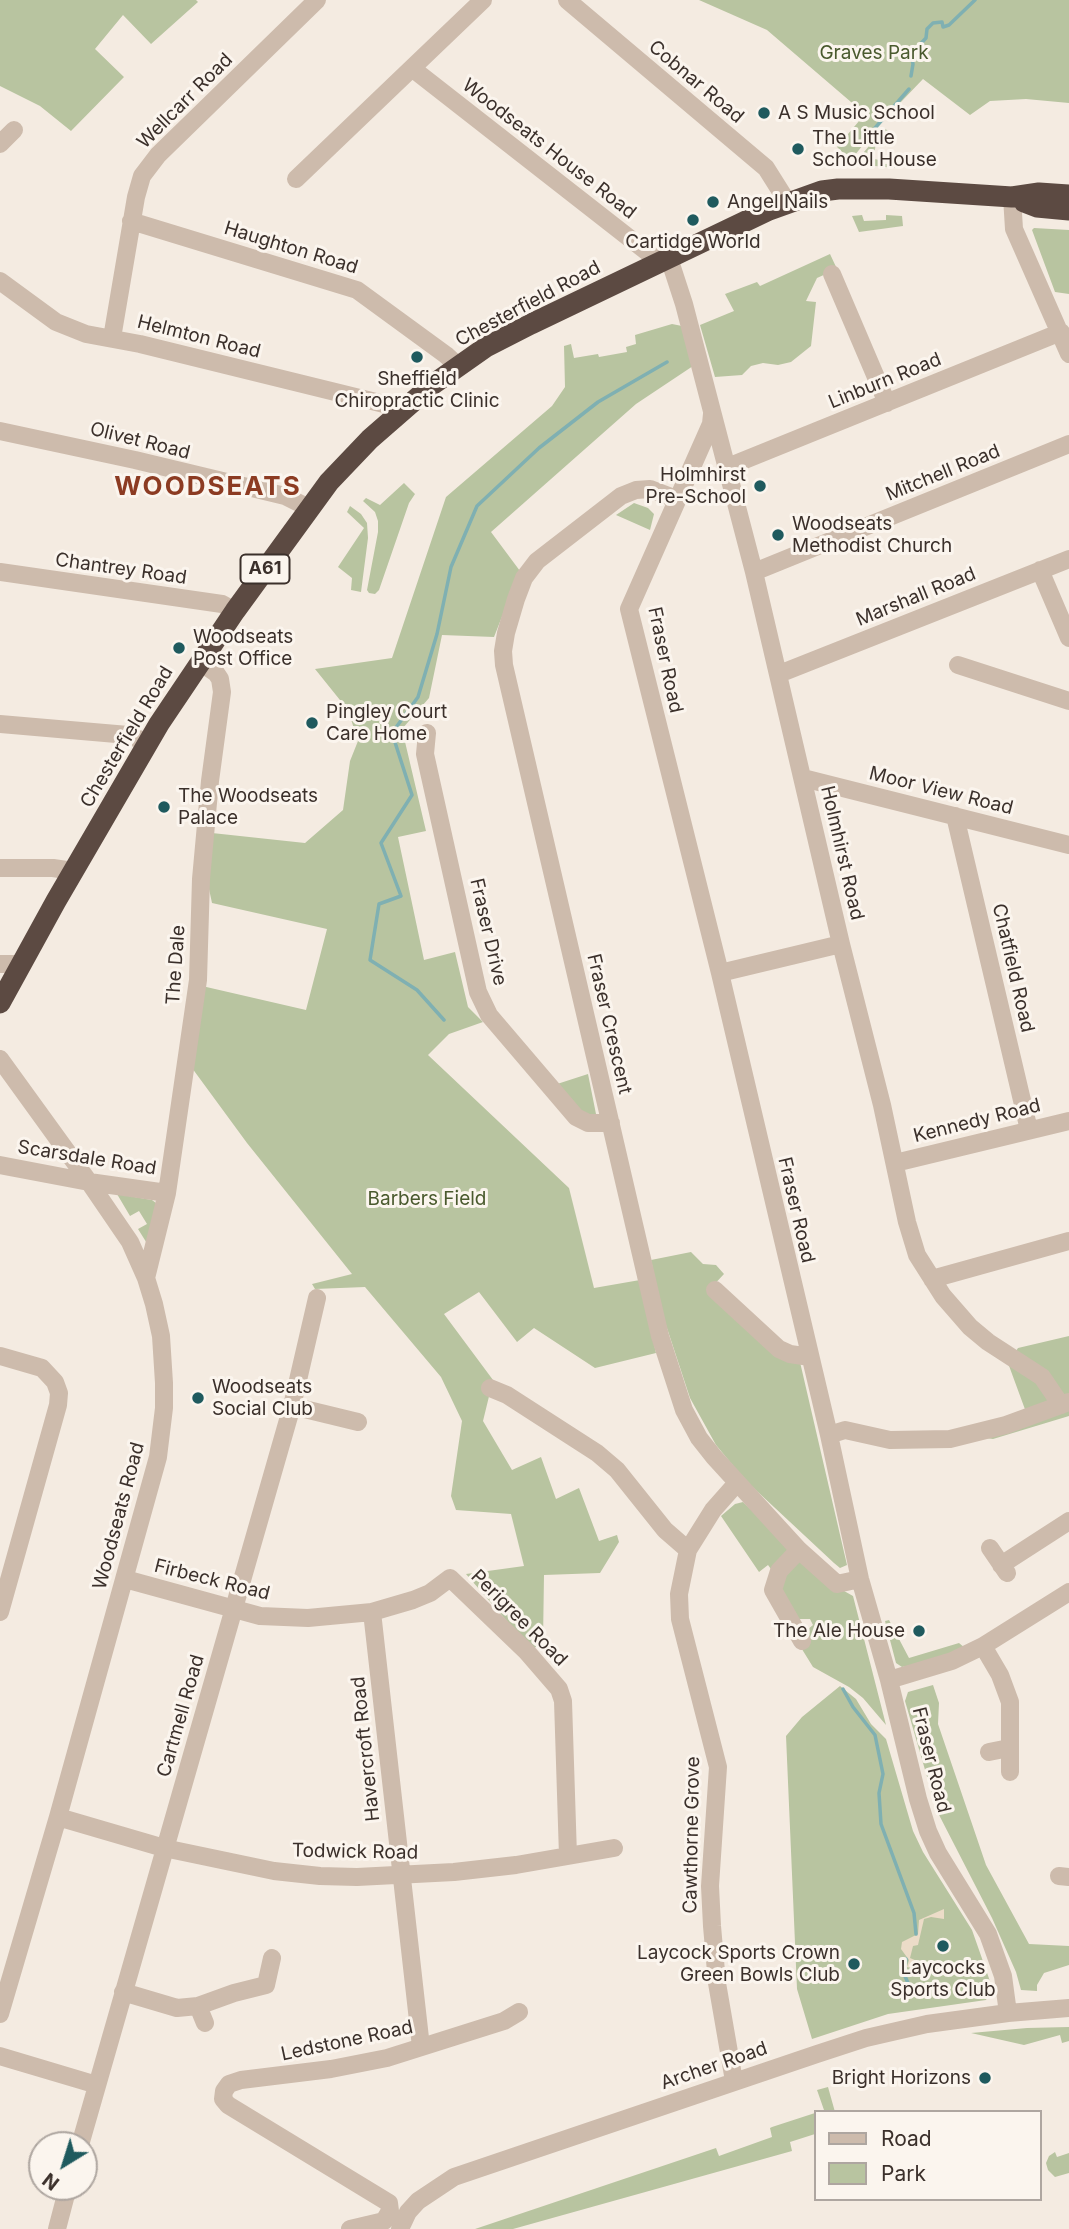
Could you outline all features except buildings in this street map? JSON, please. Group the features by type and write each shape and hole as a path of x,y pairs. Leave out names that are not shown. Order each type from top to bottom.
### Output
{"highway":[{"name":"Chesterfield Road","path":"0,1003 149,743 200,662 309,508 343,467 398,413 458,366 500,340 664,260 788,203 822,191 913,190 1012,197 1039,193 1069,195"},
{"name":"Chesterfield Road","path":"1012,197 1037,207 1069,210"}],"street":[{"name":"Wellcarr Road","path":"112,338 135,197 142,176 158,156 317,0"},
{"path":"296,179 483,0"},
{"name":"Cobnar Road","path":"567,0 766,168 788,203"},
{"name":"Woodseats House Road","path":"413,69 664,260"},
{"path":"0,144 14,130"},
{"path":"1012,197 1014,229 1069,354"},
{"name":"Haughton Road","path":"131,221 357,290 458,366"},
{"name":"Holmhirst Road","path":"664,260 684,304 754,572 917,1255 932,1279 970,1327 1042,1377 1065,1403"},
{"name":"Helmton Road","path":"0,281 56,322 86,334 384,404 398,413"},
{"path":"831,282 887,403"},
{"name":"Linburn Road","path":"725,468 1060,332"},
{"name":"Fraser Road","path":"712,414 629,609 720,973 829,1434 860,1579 889,1680 918,1799 928,1831 988,1934 1003,1976 1008,2013"},
{"name":"Olivet Road","path":"0,431 285,496 309,508"},
{"name":"Mitchell Road","path":"754,572 1069,444"},
{"name":"Fraser Crescent","path":"676,499 650,489 636,490 621,496 537,561 524,578 516,599 503,651 509,696 671,1376 684,1410 699,1438 737,1484 799,1550 837,1584 860,1579"},
{"name":"Marshall Road","path":"779,674 1069,559"},
{"path":"1040,570 1069,638"},
{"name":"Chantrey Road","path":"0,572 222,604 235,611"},
{"name":"The Dale","path":"146,1278 167,1193 198,980 201,878 222,691 216,673 200,662"},
{"path":"958,665 1069,701"},
{"path":"0,724 128,735 149,743"},
{"name":"Fraser Drive","path":"427,733 425,754 478,992 489,1015 576,1117 588,1123 611,1123"},
{"name":"Moor View Road","path":"803,778 1069,845"},
{"name":"Chatfield Road","path":"955,816 1029,1130"},
{"path":"0,868 53,868 74,871"},
{"path":"720,973 841,944"},
{"path":"0,964 22,964"},
{"name":"Woodseats Road","path":"0,1059 124,1231 146,1278 161,1336 164,1408 158,1457 125,1579 0,2014"},
{"name":"Kennedy Road","path":"895,1163 1069,1121"},
{"name":"Scarsdale Road","path":"0,1165 167,1193"},
{"path":"932,1279 1069,1241"},
{"path":"715,1290 779,1349 810,1357"},
{"name":"Cartmell Road","path":"84,2131 292,1406 317,1298"},
{"path":"0,1356 42,1368 55,1382 59,1393 58,1405 0,1612"},
{"path":"489,1388 510,1390 597,1452 617,1470 666,1530 688,1550"},
{"path":"829,1434 845,1430 890,1440 950,1439 1006,1425 1065,1403"},
{"path":"292,1406 358,1422"},
{"name":"Cawthorne Grove","path":"734,2081 717,1983 712,1926 710,1886 718,1767 680,1619 679,1594 688,1550 713,1510 737,1484"},
{"path":"990,1548 1004,1569 1069,1521"},
{"path":"799,1550 779,1571 773,1591 802,1641"},
{"name":"Firbeck Road","path":"125,1579 234,1610 260,1616 288,1618 372,1612 430,1593 450,1578"},
{"name":"Perigree Road","path":"450,1578 527,1652 559,1689 563,1702 568,1856"},
{"path":"889,1680 952,1661 983,1646 1069,1592"},
{"name":"Havercroft Road","path":"372,1612 421,2047"},
{"path":"983,1646 1000,1675 1010,1702 1010,1772"},
{"path":"989,1752 1009,1748"},
{"name":"Todwick Road","path":"58,1817 164,1848 274,1871 344,1876 466,1871 614,1848"},
{"path":"123,1992 202,2014 242,1990 266,1985 272,1958"},
{"name":"Archer Road","path":"400,2229 408,2212 418,2201 454,2177 734,2081 878,2035 926,2024 1069,2008"},
{"name":"Ledstone Road","path":"350,2229 384,2221 390,2211 389,2203 228,2105 223,2099 229,2084 241,2080 331,2070 387,2058 504,2021 519,2012"},
{"path":"0,2056 97,2085"},
{"path":"57,2229 64,2201"}],"green space":[{"path":"0,0 198,2 151,44 123,15 95,49 124,77 71,131 40,106 0,86"},
{"name":"Graves Park","path":"699,0 1069,0 1069,103 1026,99 990,101 970,115 923,79 878,126 851,160 837,147 865,114 767,30"},
{"path":"884,128 894,135 893,142 876,140 874,159 880,160 881,164 897,161 896,168 854,164"},
{"path":"862,215 864,221 886,220 886,215 902,216 903,226 859,232 852,216"},
{"path":"1032,230 1069,230 1069,294 1055,292"},
{"path":"830,254 837,269 817,278 806,301 816,302 811,346 791,362 778,365 763,363 751,366 742,375 715,377 700,325 734,311 725,294 757,282 760,286"},
{"name":"Barbers Field","path":"672,324 682,326 693,366 636,404 491,532 520,571 494,637 442,635 429,698 402,729 426,831 398,837 424,960 455,952 468,1007 483,1022 449,1034 428,1055 569,1188 594,1288 640,1280 656,1353 595,1368 534,1328 517,1342 479,1292 444,1314 493,1380 483,1421 512,1470 541,1457 556,1499 579,1488 599,1541 617,1535 619,1542 600,1573 544,1575 543,1641 532,1650 466,1574 524,1566 511,1514 456,1510 451,1496 462,1421 441,1377 365,1287 315,1289 312,1284 352,1274 247,1143 192,1068 202,986 306,1010 327,929 212,903 206,875 212,833 305,843 343,810 350,761 358,741 348,710 315,669 392,658 446,497 552,406 565,387 564,346 571,344 574,358 627,352 626,347 636,344 635,335"},
{"path":"404,483 415,494 409,503 379,590 375,594 369,593 367,590 378,521 375,512 363,501 366,498 380,505"},
{"path":"634,503 648,508 654,514 650,530 616,515"},
{"path":"350,506 361,514 367,523 368,538 361,592 351,590 352,578 338,567 364,528 347,512"},
{"path":"588,1074 596,1114 586,1120 554,1085"},
{"path":"117,1194 156,1203 148,1245 138,1229 147,1224 139,1211 130,1216"},
{"path":"691,1252 703,1264 716,1265 724,1274 710,1289 800,1362 847,1565 840,1568 745,1480 716,1445 690,1398 663,1316 651,1260"},
{"path":"1069,1336 1069,1416 993,1439 986,1438 1030,1423 1008,1363 1018,1348"},
{"path":"743,1502 828,1582 853,1596 886,1725 863,1698 813,1667 800,1646 807,1630 813,1625 810,1619 794,1619 781,1592 782,1584 768,1565 759,1572 721,1516 735,1504"},
{"path":"889,1620 909,1658 959,1643 965,1648 937,1660 902,1667 896,1663 885,1621"},
{"path":"933,1685 939,1703 938,1724 986,1865 1029,1944 1069,1946 1069,1965 1044,1973 1037,1985 1037,1991 1021,1990 992,1918 937,1811 905,1701 908,1692"},
{"name":"Laycocks Sports Club","path":"840,1686 856,1699 871,1724 886,1739 913,1831 923,1852 972,1930 992,1987 986,2000 888,2014 812,2039 797,1989 786,1736 802,1717"},
{"path":"1069,2027 1069,2041 1062,2043 1060,2035 1024,2045 971,2033 1027,2028"},
{"path":"828,2087 834,2110 824,2110 817,2090"},
{"path":"814,2113 814,2134 790,2142 792,2151 513,2229 475,2229 716,2148 719,2156 772,2137 772,2127"},
{"path":"1055,2152 1057,2157 1069,2153 1069,2173 1055,2177 1048,2170 1046,2163 1049,2156"}],"shaded area":[{"path":"944,1909 944,1919 924,1919 918,1945 913,1946 910,1958 917,1961 915,1969 907,1967 909,1960 901,1949 902,1942 918,1934 919,1920"}],"waterway":[{"path":"911,76 911,54 926,38 927,29 933,23 942,22 943,27 949,25 975,0"},
{"path":"875,128 909,89"},
{"path":"444,1020 417,990 370,960 379,904 401,896 381,843 412,795 392,733 418,697 437,634 451,567 477,506 539,448 598,402 667,362"},
{"path":"843,1689 875,1735 883,1774 879,1793 881,1824 914,1913 916,1934"},
{"path":"906,1959 904,1974 913,1994"}],"place":[{"name":"A S Music School","path":"764,113"},
{"name":"The Little School House","path":"798,149"},
{"name":"Angel Nails","path":"713,202"},
{"name":"Cartidge World","path":"693,220"},
{"name":"Sheffield Chiropractic Clinic","path":"417,357"},
{"name":"Holmhirst Pre-School","path":"760,486"},
{"name":"Woodseats Methodist Church","path":"778,535"},
{"name":"Woodseats Post Office","path":"179,648"},
{"name":"Pingley Court Care Home","path":"312,723"},
{"name":"The Woodseats Palace","path":"164,807"},
{"name":"Woodseats Social Club","path":"198,1398"},
{"name":"The Ale House","path":"919,1631"},
{"name":"Laycocks Sports Club","path":"943,1946"},
{"name":"Laycock Sports Crown Green Bowls Club","path":"854,1964"},
{"name":"Bright Horizons","path":"985,2078"}],"district":[{"name":"WOODSEATS","path":"208,487"}]}
